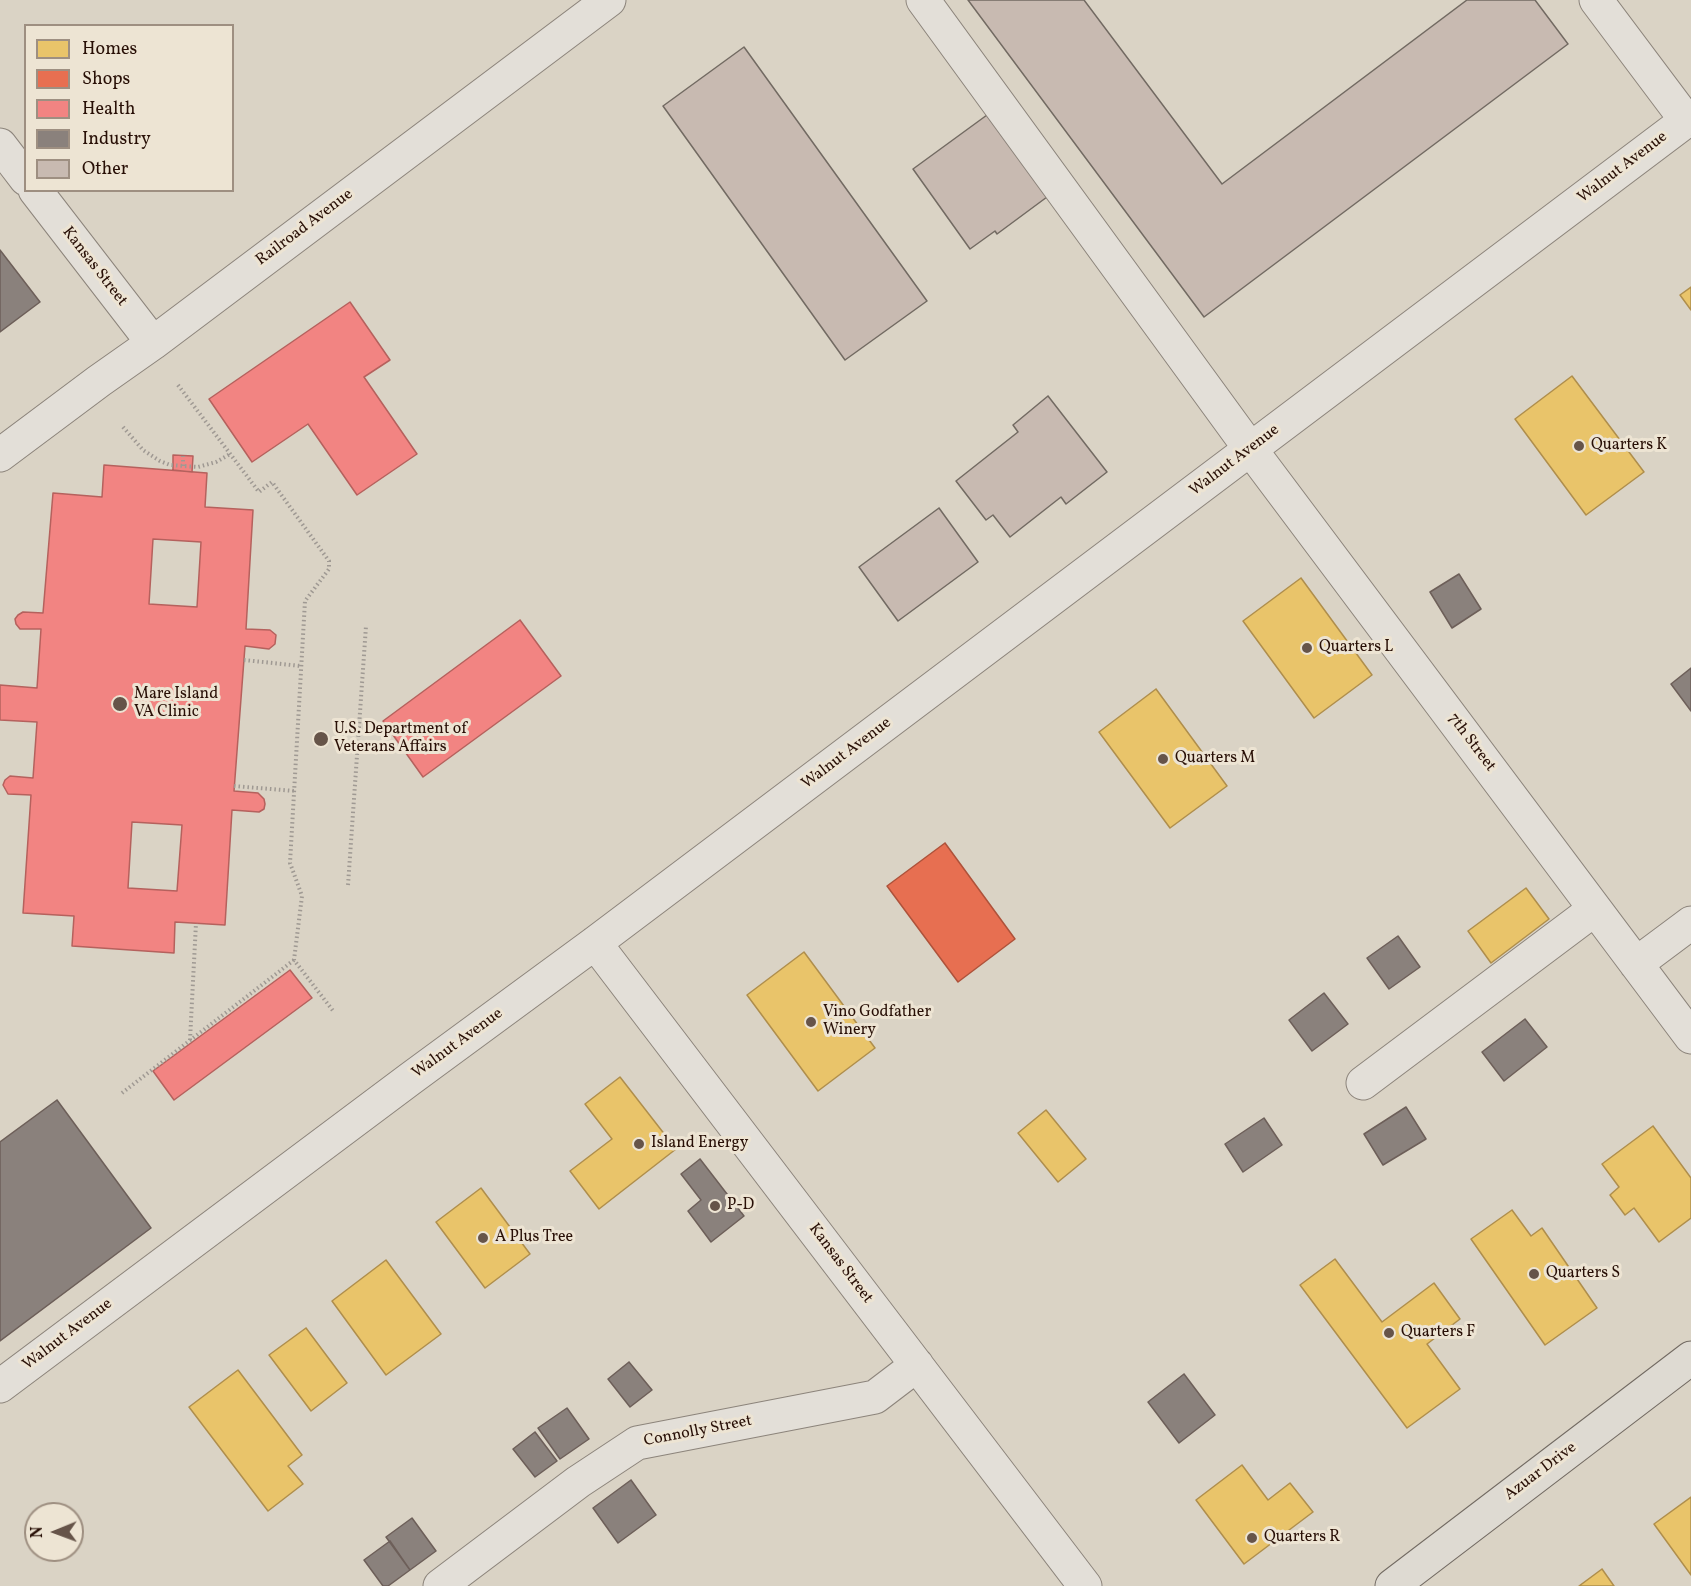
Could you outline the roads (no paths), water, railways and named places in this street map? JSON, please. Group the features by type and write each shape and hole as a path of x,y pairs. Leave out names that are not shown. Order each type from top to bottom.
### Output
{"main road":[{"name":"Azuar Drive","path":"1392,1586 1691,1358"}],"street":[{"name":"Railroad Avenue","path":"0,455 153,343 609,0"},
{"name":"7th Street","path":"923,0 1251,450 1691,1037"},
{"path":"1596,0 1689,118"},
{"name":"Walnut Avenue","path":"0,1386 595,943 1689,118"},
{"path":"0,146 24,176"},
{"name":"Kansas Street","path":"37,192 153,343"},
{"path":"1363,1083 1595,909"},
{"path":"1636,964 1691,923"},
{"name":"Kansas Street","path":"595,943 1085,1586"},
{"name":"Connolly Street","path":"440,1586 578,1482 637,1443 875,1397 917,1365"}],"place":[{"name":"Quarters K","path":"1579,446"},
{"name":"Quarters L","path":"1307,648"},
{"name":"Mare Island VA Clinic","path":"120,704"},
{"name":"U.S. Department of Veterans Affairs","path":"321,739"},
{"name":"Quarters M","path":"1163,759"},
{"name":"Vino Godfather Winery","path":"811,1022"},
{"name":"Island Energy","path":"639,1144"},
{"name":"P-D","path":"715,1206"},
{"name":"A Plus Tree","path":"483,1238"},
{"name":"Quarters S","path":"1534,1274"},
{"name":"Quarters F","path":"1389,1333"},
{"name":"Quarters R","path":"1252,1538"}]}
